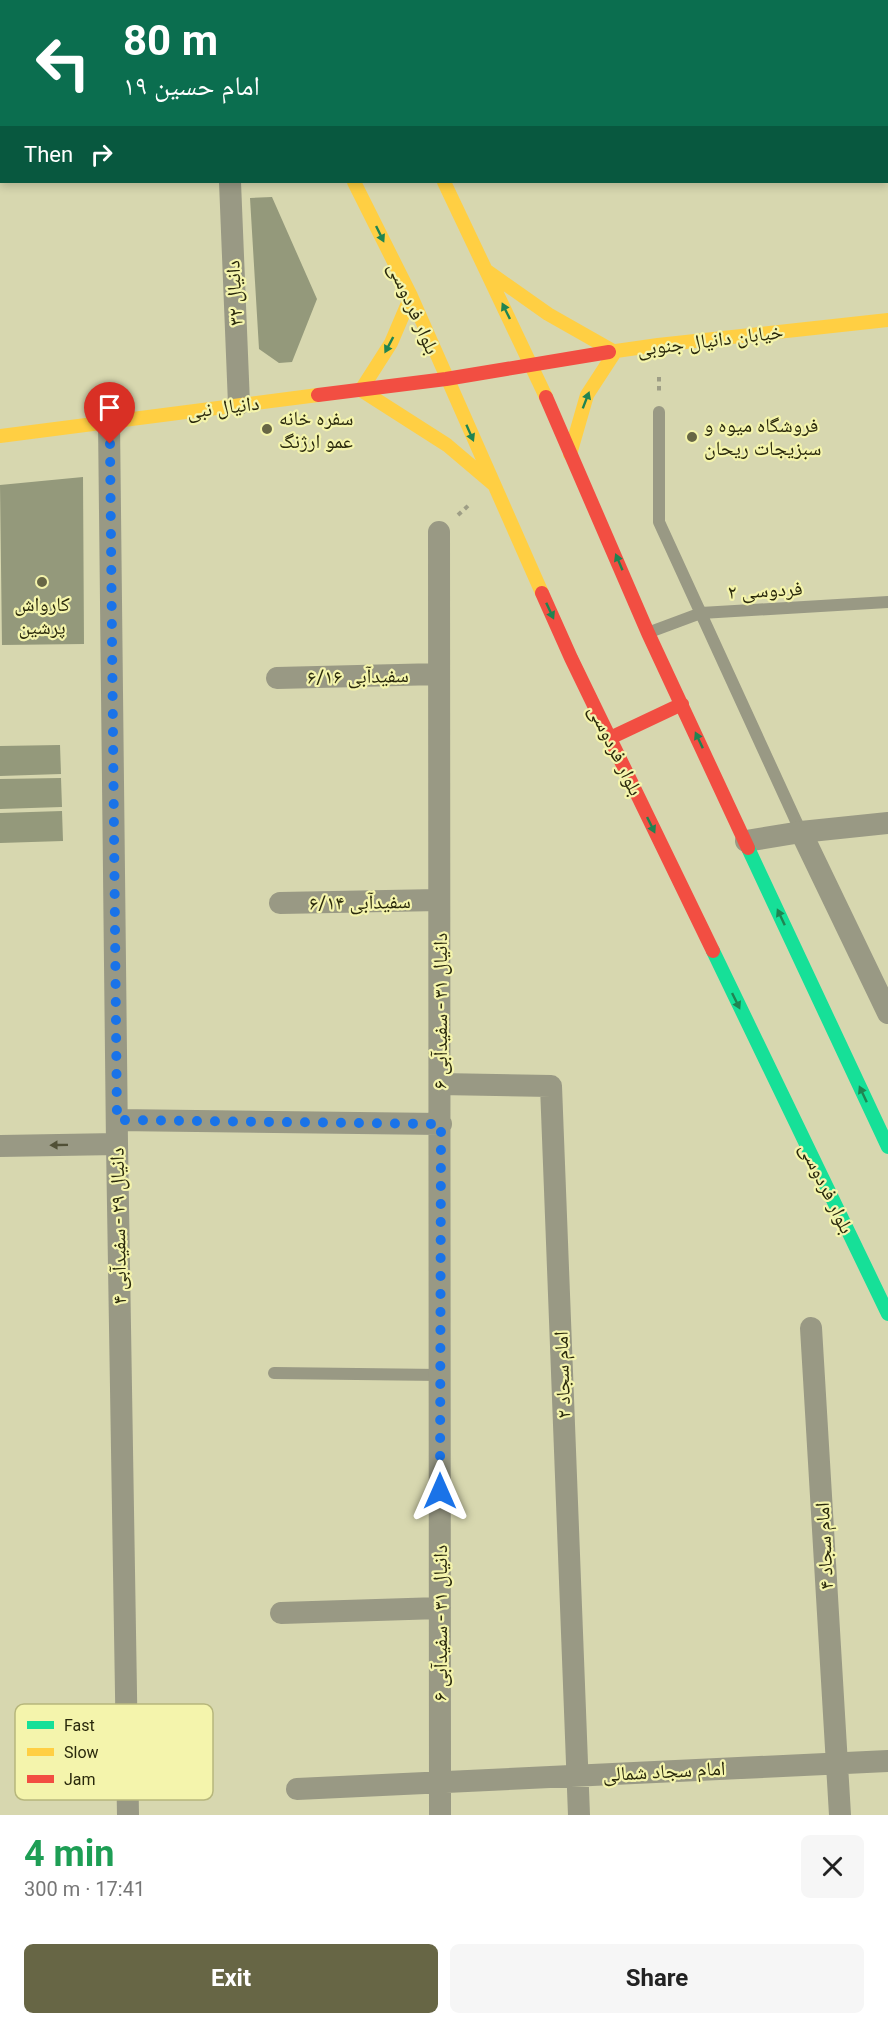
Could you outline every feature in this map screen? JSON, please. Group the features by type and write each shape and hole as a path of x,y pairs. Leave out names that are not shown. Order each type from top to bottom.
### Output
{"main road":[{"name":"بلوار فردوسی","path":"354,183 411,296 493,484 610,738 888,1314"},
{"path":"444,183 532,364 648,633 888,1147"},
{"path":"487,271 548,314 615,352 587,395 570,454"},
{"path":"411,296 391,343 361,390 449,445 472,462 493,484"},
{"name":"خیابان دانیال جنوبی","path":"446,379 658,345 888,321"},
{"name":"دانیال نبی","path":"0,436 446,379"},
{"path":"610,738 682,704"}],"street":[{"name":"دانیال ۳۲","path":"230,183 239,404"},
{"name":"دانیال ۲۹ - سفیدآبی ۴","path":"110,421 117,1144 126,1704"},
{"name":"دانیال ۳۱ - سفیدآبی ۶","path":"439,532 440,1815"},
{"name":"سفیدآبی ۶/۱۶","path":"277,678 439,674"},
{"path":"746,841 801,832 888,823"},
{"path":"801,832 888,1013"},
{"name":"سفیدآبی ۶/۱۴","path":"280,903 440,900"},
{"name":"امام سجاد ۲","path":"440,1084 551,1086 577,1775"},
{"path":"117,1120 441,1124"},
{"path":"0,1146 117,1144"},
{"name":"امام سجاد ۴","path":"811,1328 840,1815"},
{"path":"281,1613 440,1608"},
{"name":"امام سجاد شمالی","path":"297,1789 888,1761"},
{"path":"577,1775 579,1815"},
{"name":"دانیال ۲۹ - سفیدآبی ۴","path":"128,1800 128,1815"}],"lane":[{"path":"659,412 658,522 801,832"},
{"name":"فردوسی ۲","path":"648,633 701,613 888,602"},
{"path":"274,1373 440,1375"}],"path":[{"path":"439,532 493,484"}],"building":[{"path":"272,197 317,299 292,362 279,363 259,349 250,198"},
{"name":"کارواش پرشین","path":"83,477 84,644 2,645 0,485"},
{"path":"60,745 61,774 0,776 0,746"},
{"path":"61,778 62,807 0,809 0,779"},
{"path":"62,811 63,841 0,843 0,813"}],"traffic: fast":[{"path":"748,848 888,1147"},
{"path":"713,951 888,1314"}],"traffic: slow":[{"path":"354,183 411,296 542,593"},
{"path":"444,183 546,397"},
{"path":"487,271 548,314 615,352 587,395 570,454"},
{"path":"411,296 391,343 361,390 447,445 493,484"},
{"path":"609,352 888,320"},
{"path":"0,436 318,395"}],"traffic: jam":[{"path":"318,395 446,379 609,352"},
{"path":"546,397 648,633 748,848"},
{"path":"542,593 571,658 713,951"},
{"path":"610,738 682,704"}],"place":[{"name":"سفره خانه عمو ارژنگ","path":"267,429"},
{"name":"فروشگاه میوه و سبزیجات ریحان","path":"692,437"},
{"name":"کارواش پرشین","path":"42,582"}],"route":[{"path":"110,444 117,1120 441,1124 440,1491"}]}
